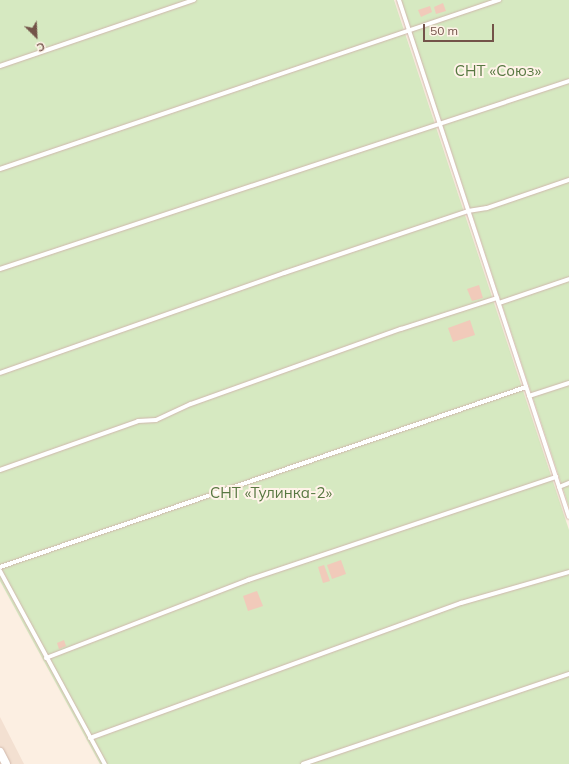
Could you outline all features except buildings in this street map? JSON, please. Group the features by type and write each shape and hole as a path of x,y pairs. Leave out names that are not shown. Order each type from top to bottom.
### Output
{"street":[{"path":"0,752 6,764"}],"lane":[{"path":"0,66 194,0"},
{"path":"399,0 569,517"},
{"path":"0,169 499,0"},
{"path":"0,269 569,81"},
{"path":"0,373 468,210 487,208 569,180"},
{"path":"0,470 138,421 156,420 206,398 498,300 569,279"},
{"path":"529,396 569,383"},
{"path":"0,567 526,387"},
{"path":"46,658 248,580 556,477"},
{"path":"559,486 569,483"},
{"path":"0,571 105,764"},
{"path":"90,738 461,604 569,572"},
{"path":"303,764 569,674"}],"shaded area":[{"path":"0,717 24,764 0,764"}],"green space":[{"name":"СНТ «Тулинка-2»","path":"0,0 394,0 569,530 569,764 100,764 0,581"},
{"name":"СНТ «Союз»","path":"401,0 569,0 569,507"}]}
